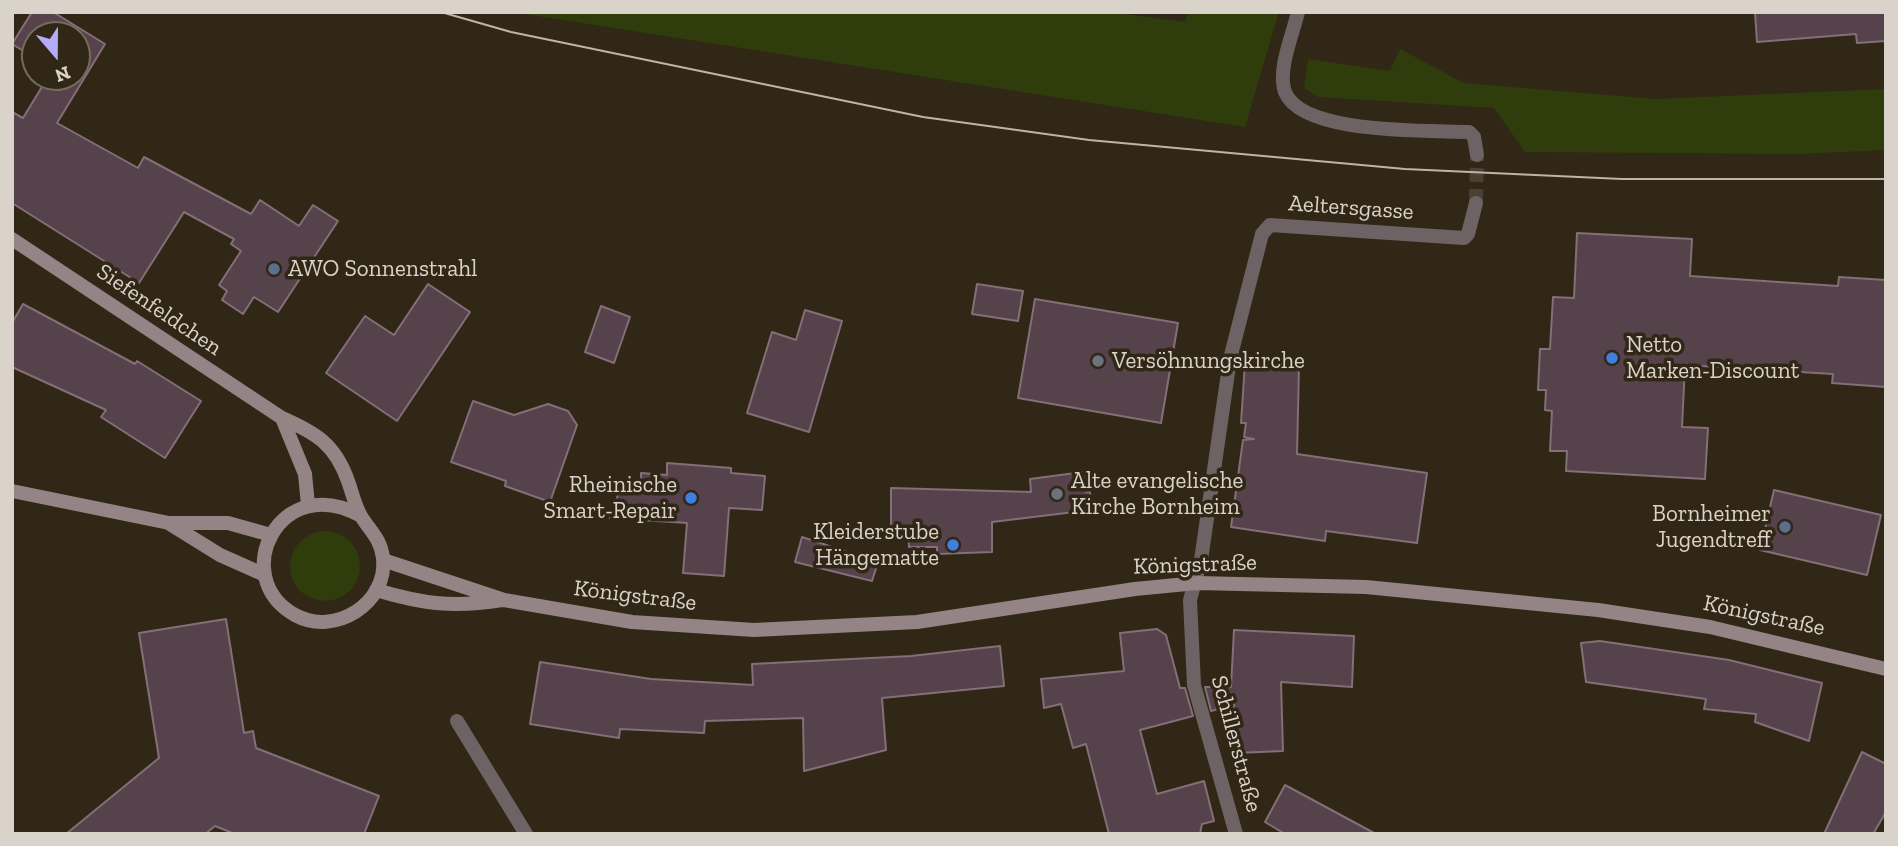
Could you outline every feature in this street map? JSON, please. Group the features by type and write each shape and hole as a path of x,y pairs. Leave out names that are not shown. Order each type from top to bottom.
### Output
{"street":[{"path":"1298,12 1282,78 1285,92 1293,105 1336,124 1469,132 1476,143 1477,155"},
{"name":"Aeltersgasse","path":"1197,583 1230,359 1262,234 1270,225 1464,238 1468,234 1476,203"},
{"name":"Siefenfeldchen","path":"12,239 282,418 314,432 331,449 346,474 361,516"},
{"path":"282,418 305,474 308,505"},
{"path":"12,491 169,523 228,523 271,534"},
{"path":"326,503 344,507 361,516 380,543 383,560 376,590 368,602 344,618 313,621 296,616 282,605 271,591 265,575 266,547 271,534 293,512 308,505 326,503"},
{"path":"169,523 220,555 265,575"},
{"name":"Königstraße","path":"383,560 503,600 632,622 754,630 917,622 1135,589 1197,583 1366,587 1598,610 1734,632 1886,669"},
{"name":"Schillerstraße","path":"1197,583 1190,600 1194,685 1236,834"},
{"name":"Königstraße","path":"376,590 423,604 470,606 503,600"},
{"path":"457,721 526,834"}],"green space":[{"path":"512,12 1109,12 1185,22 1188,12 1279,12 1245,127"},
{"path":"1400,49 1464,83 1656,99 1886,89 1886,150 1799,154 1525,152 1494,108 1318,97 1304,88 1308,59 1390,71"},
{"path":"332,531 345,537 354,546 358,552 358,580 350,591 339,599 318,601 300,591 292,580 290,559 300,541 311,533"}],"building":[{"path":"32,12 53,12 68,21 26,21"},
{"path":"1755,12 1886,12 1886,41 1857,43 1856,34 1757,42"},
{"path":"21,30 21,49 12,44"},
{"path":"91,35 105,44 91,67"},
{"path":"39,91 76,91 57,123 138,168 144,157 251,214 260,200 299,226 313,205 338,221 278,312 254,297 243,314 222,300 227,291 219,285 241,251 231,244 234,239 184,212 139,283 12,203 12,112 23,118"},
{"name":"Netto Marken-Discount","path":"1577,233 1692,239 1690,276 1838,286 1839,277 1886,280 1886,387 1832,383 1833,374 1685,365 1682,427 1708,428 1705,479 1566,471 1567,451 1550,451 1552,411 1545,410 1546,390 1538,390 1540,349 1550,349 1553,297 1574,298"},
{"path":"428,284 470,312 397,421 326,373 365,316 394,335"},
{"path":"977,284 1023,291 1018,321 972,314"},
{"name":"Versöhnungskirche","path":"1035,299 1178,323 1161,423 1018,398"},
{"path":"23,304 135,364 137,361 201,401 165,458 101,417 106,410 12,367 12,323"},
{"path":"601,306 630,317 614,363 585,352"},
{"path":"805,310 842,321 809,432 747,413 772,332 796,340"},
{"path":"1245,363 1299,366 1297,454 1427,473 1417,543 1326,531 1325,541 1231,527 1243,440 1254,439 1244,437 1246,423 1241,423"},
{"path":"473,401 514,415 548,404 568,411 577,425 550,502 505,486 506,481 451,462"},
{"path":"667,463 731,468 731,473 765,476 762,510 729,508 724,576 683,573 687,523 610,518 621,486 641,488 641,473 667,475"},
{"path":"1083,472 1086,492 1090,492 1091,510 992,522 992,552 937,554 937,547 909,547 908,533 891,533 891,488 1031,492 1030,479"},
{"path":"1774,490 1881,515 1867,575 1760,550"},
{"path":"802,537 878,562 872,581 795,562"},
{"path":"226,619 244,733 253,731 256,748 379,796 364,834 235,834 215,826 205,834 66,834 159,758 139,633"},
{"path":"1157,629 1166,635 1180,688 1185,688 1193,716 1140,730 1157,794 1204,781 1214,821 1202,824 1200,834 1109,834 1086,744 1073,748 1061,704 1044,708 1041,679 1124,671 1120,633"},
{"path":"1234,630 1354,636 1352,687 1281,682 1283,751 1236,753 1234,705 1211,711 1205,687 1231,687"},
{"path":"1600,641 1729,660 1822,683 1809,741 1755,722 1756,714 1704,709 1706,699 1586,682 1581,643"},
{"path":"1000,646 1004,686 882,698 886,750 804,771 803,718 705,721 704,733 620,729 619,738 530,724 540,662 651,679 753,685 752,664 911,656"},
{"path":"1862,752 1886,764 1886,812 1873,834 1824,834"},
{"path":"1285,785 1376,834 1285,834 1265,822"}],"tunnel":[{"path":"1476,203 1477,155"}],"tram line":[{"path":"441,12 511,32 923,117 1089,140 1405,169 1622,179 1886,179"}],"place":[{"name":"AWO Sonnenstrahl","path":"274,269"},
{"name":"Netto Marken-Discount","path":"1612,358"},
{"name":"Versöhnungskirche","path":"1098,361"},
{"name":"Alte evangelische Kirche Bornheim","path":"1057,494"},
{"name":"Rheinische Smart-Repair","path":"691,498"},
{"name":"Bornheimer Jugendtreff","path":"1785,527"},
{"name":"Kleiderstube Hängematte","path":"953,545"}]}
